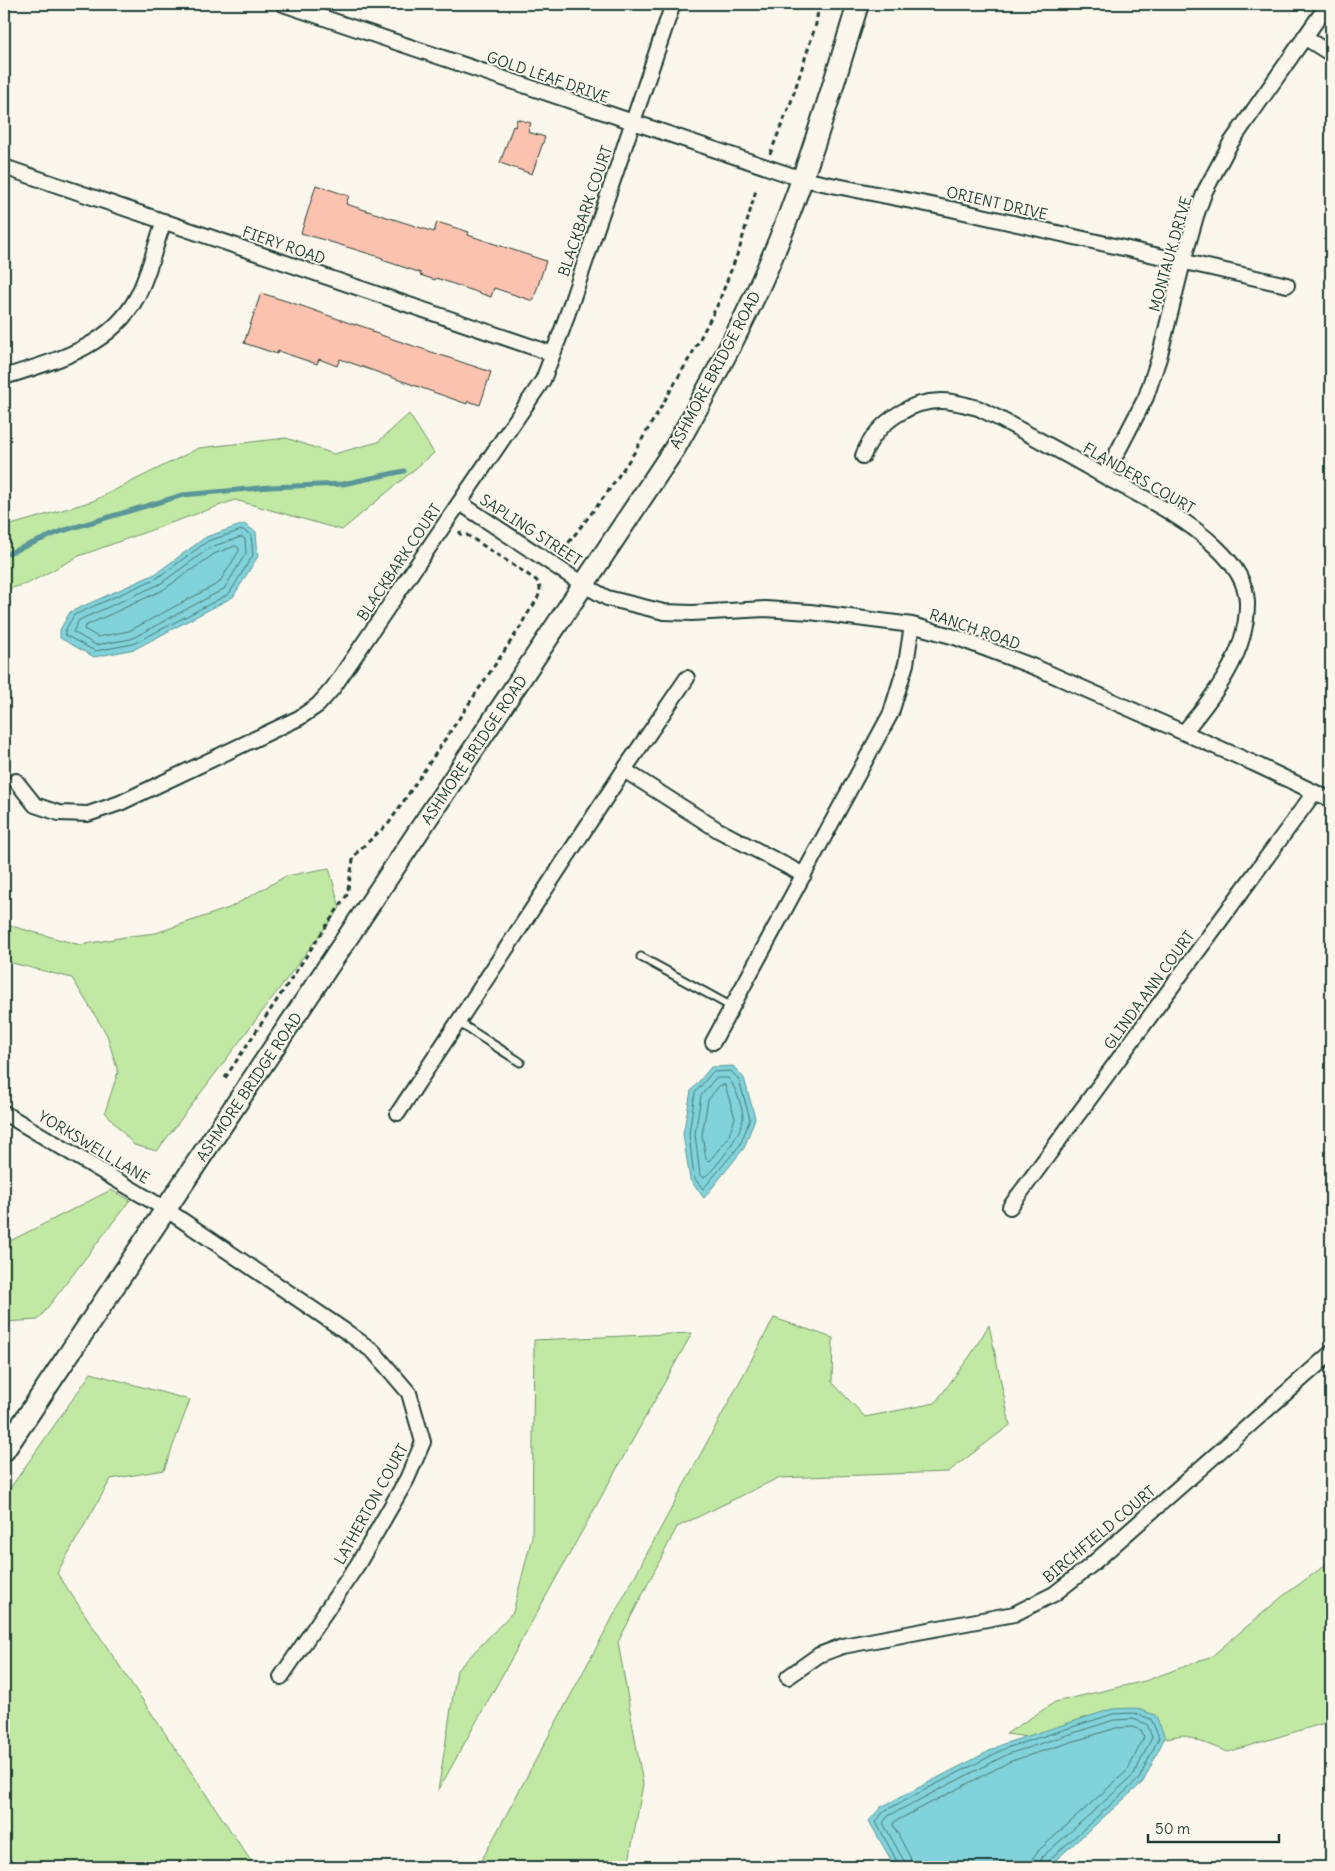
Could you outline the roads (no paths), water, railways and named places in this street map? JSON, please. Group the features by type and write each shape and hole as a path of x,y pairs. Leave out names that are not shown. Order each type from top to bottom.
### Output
{"main road":[{"name":"ASHMORE BRIDGE ROAD","path":"4,1452 674,448 706,393 760,286 802,179 827,108 858,4"}],"street":[{"name":"GOLD LEAF DRIVE","path":"283,4 802,179"},
{"name":"BLACKBARK COURT","path":"16,781 35,805 59,813 88,814 128,799 298,718 318,705 333,688 543,380 673,4"},
{"name":"MONTAUK DRIVE","path":"1104,476 1146,397 1159,358 1196,216 1205,191 1230,144 1328,4"},
{"path":"1304,37 1331,54"},
{"name":"FIERY ROAD","path":"4,166 553,354"},
{"name":"ORIENT DRIVE","path":"802,179 951,209 1287,284"},
{"path":"4,377 74,353 98,340 112,329 127,314 138,296 164,221"},
{"name":"FLANDERS COURT","path":"863,456 872,436 884,423 898,413 914,406 950,401 978,408 1104,476 1184,523 1215,546 1237,571 1245,591 1247,602 1245,623 1232,663 1212,697 1184,732"},
{"name":"SAPLING STREET","path":"460,502 584,585"},
{"name":"RANCH ROAD","path":"584,585 608,598 664,612 692,613 764,609 810,612 912,625 955,637 1037,668 1184,732 1331,800"},
{"path":"713,1042 891,713 906,664 912,625"},
{"path":"398,1113 624,770 687,678"},
{"path":"624,770 718,830 804,875"},
{"name":"GLINDA ANN COURT","path":"1010,1207 1314,793"},
{"name":"YORKSWELL LANE","path":"4,1113 167,1210"},
{"name":"LATHERTON COURT","path":"167,1210 374,1352 409,1393 423,1442 407,1479 358,1564 281,1677"},
{"name":"BIRCHFIELD COURT","path":"788,1677 819,1655 843,1646 1014,1614 1054,1594 1090,1566 1331,1354"}],"lane":[{"path":"642,957 732,1007"},
{"path":"458,1022 520,1062"}],"water":[{"path":"244,524 256,532 258,556 233,597 135,649 94,657 60,638 60,630 70,612 155,574 206,537"},
{"path":"733,1066 744,1078 755,1118 744,1148 704,1198 690,1180 683,1134 691,1091 711,1067"},
{"path":"1135,1708 1155,1715 1165,1737 1143,1782 1048,1867 895,1867 869,1821 881,1807 1003,1744 1112,1709"}],"waterway":[{"path":"4,555 62,531 183,495 270,487 343,484 404,471"}]}
